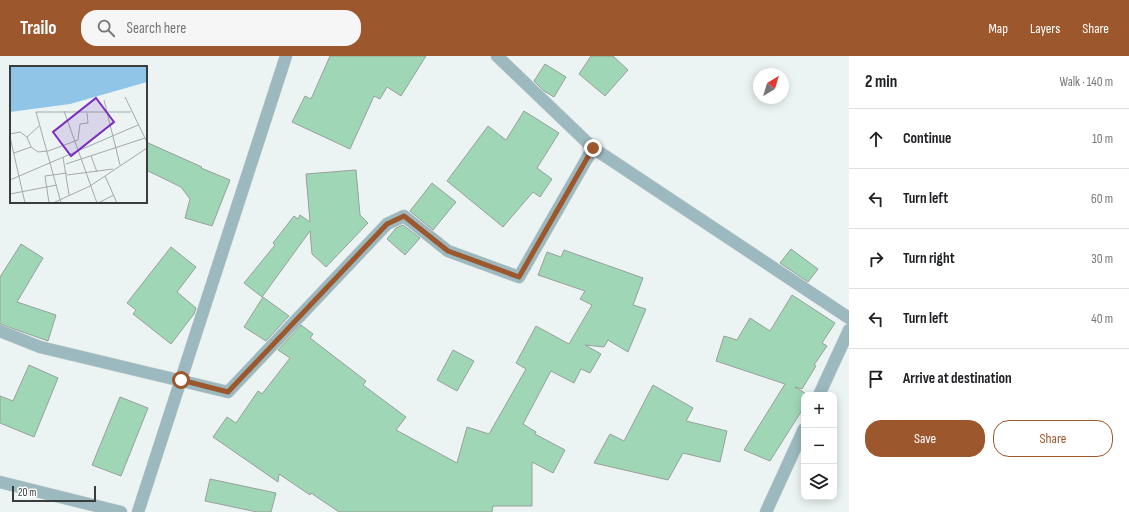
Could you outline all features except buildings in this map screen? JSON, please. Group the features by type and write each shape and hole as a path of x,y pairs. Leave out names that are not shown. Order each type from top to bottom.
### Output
{"street":[{"path":"138,512 286,56"},
{"path":"497,56 593,148 849,318"},
{"path":"0,331 40,347 228,392 387,224 404,216 448,251 519,277 593,148"},
{"path":"821,392 849,330"},
{"path":"766,512 801,436"},
{"path":"0,482 121,512"}],"route":[{"path":"181,380 228,392 387,224 404,216 448,251 519,277 593,148"}]}
